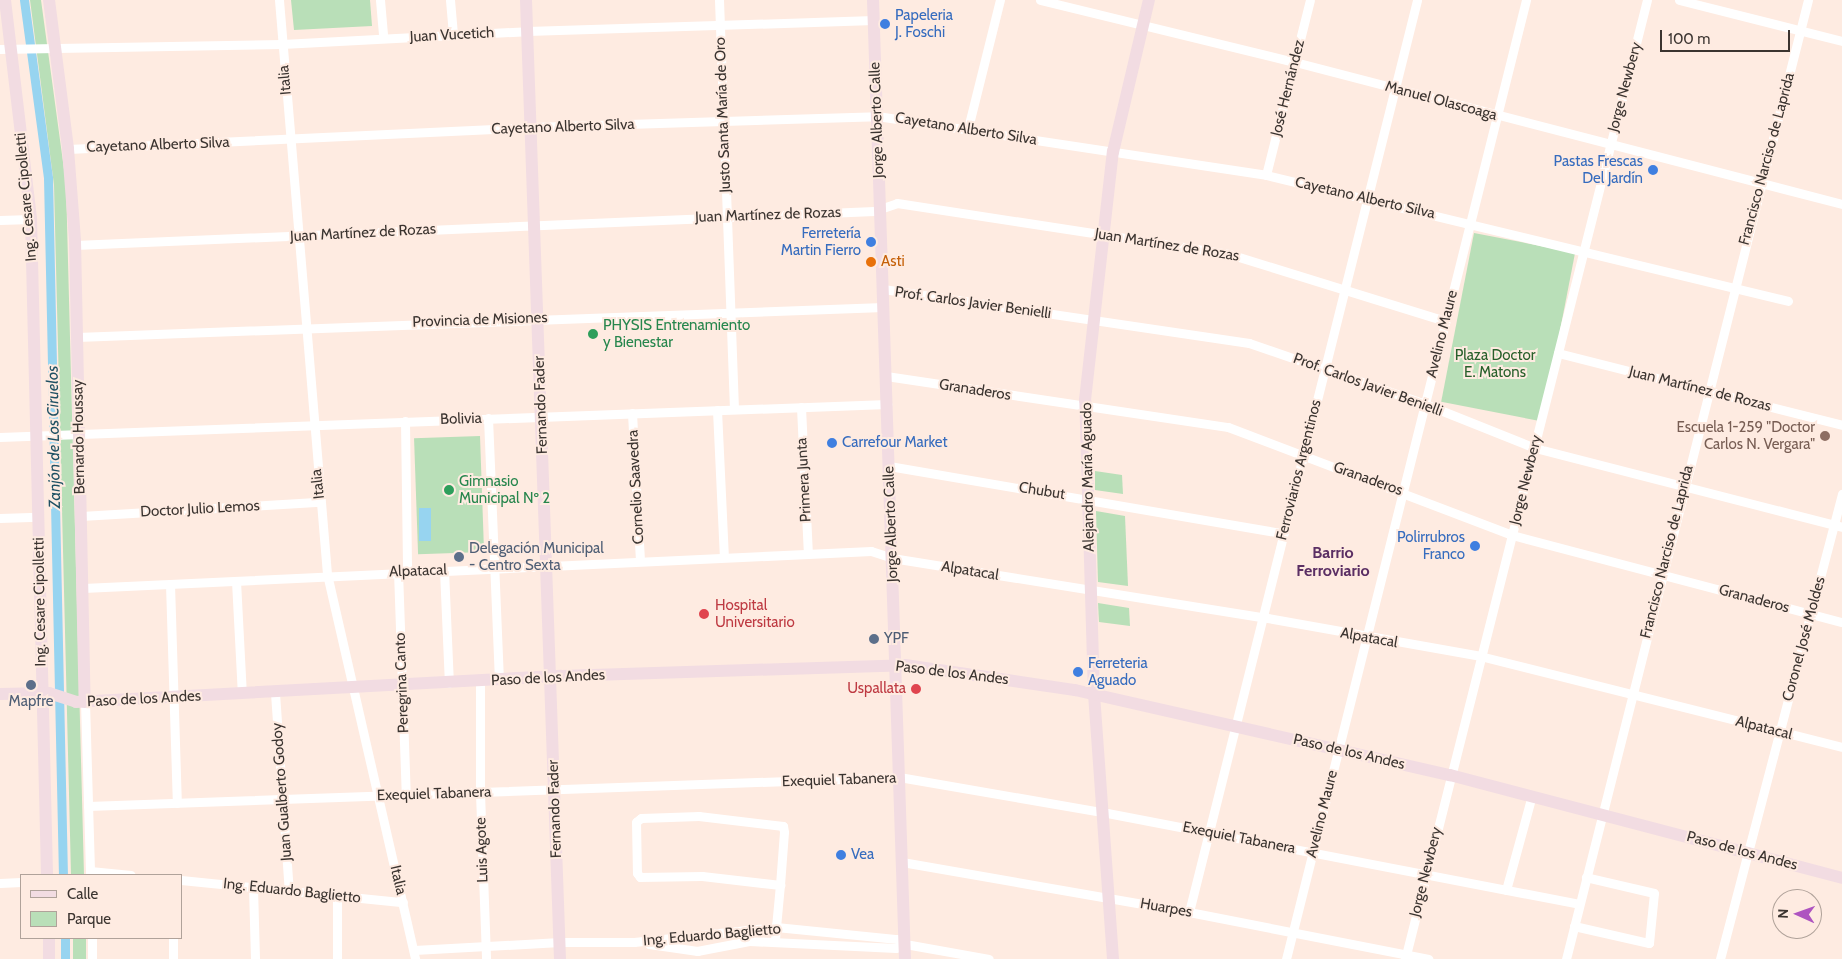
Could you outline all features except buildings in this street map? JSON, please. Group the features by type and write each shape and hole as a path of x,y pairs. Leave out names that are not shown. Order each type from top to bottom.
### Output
{"street":[{"name":"Ing. Cesare Cipolletti","path":"5,0 20,50 42,437 38,517 45,693 47,874"},
{"name":"Bernardo Houssay","path":"49,0 68,149 75,246 90,873"},
{"name":"Italia","path":"279,0 312,425 327,574 414,954"},
{"path":"380,0 383,38"},
{"path":"450,0 453,35"},
{"name":"Fernando Fader","path":"526,0 560,959"},
{"name":"Justo Santa María de Oro","path":"719,0 734,409"},
{"name":"Jorge Alberto Calle","path":"873,0 905,959"},
{"path":"968,128 1000,0"},
{"name":"Manuel Olascoaga","path":"1040,0 1295,62 1496,116 1842,204"},
{"name":"Alejandro María Aguado","path":"1112,959 1094,695 1086,407 1102,235 1113,152 1149,0"},
{"name":"José Hernández","path":"1266,175 1310,0"},
{"name":"Ferroviarios Argentinos","path":"1188,912 1416,0"},
{"name":"Avelino Maure","path":"1286,959 1526,0"},
{"name":"Jorge Newbery","path":"1406,957 1450,774 1535,448 1647,0"},
{"path":"1679,0 1842,41"},
{"name":"Francisco Narciso de Laprida","path":"1566,959 1661,575 1808,0"},
{"name":"Juan Vucetich","path":"20,50 55,51 282,44 527,31 874,20"},
{"name":"Cayetano Alberto Silva","path":"68,149 290,140 531,127 877,116 968,128 1266,175 1788,301"},
{"name":"Juan Martínez de Rozas","path":"75,246 880,209 897,202 1229,254 1345,288 1445,321"},
{"path":"0,220 31,219"},
{"name":"Prof. Carlos Javier Benielli","path":"883,289 1238,341 1425,404 1535,448 1838,526"},
{"name":"Provincia de Misiones","path":"77,338 538,318 884,307"},
{"name":"Juan Martínez de Rozas","path":"1558,353 1842,425"},
{"name":"Granaderos","path":"886,376 1228,427 1512,535 1842,622"},
{"name":"Bolivia","path":"0,437 61,437 80,434 405,421 887,404"},
{"name":"Primera Junta","path":"801,407 808,553"},
{"path":"717,410 724,556"},
{"name":"Cornelio Saavedra","path":"632,413 640,561"},
{"path":"488,418 499,680"},
{"name":"Peregrina Canto","path":"405,421 402,686 406,795"},
{"name":"Chubut","path":"889,466 1283,533"},
{"name":"Coronel José Moldes","path":"1720,959 1810,614 1838,526 1842,494"},
{"name":"Doctor Julio Lemos","path":"81,516 320,502"},
{"path":"0,518 38,517"},
{"name":"Alpatacal","path":"83,588 327,574 871,551 892,558 1262,617 1366,638 1480,656 1842,747"},
{"path":"444,570 449,683"},
{"path":"236,580 242,694"},
{"path":"170,584 177,803"},
{"name":"Paso de los Andes","path":"45,693 70,702 85,702 550,677 896,664 1094,695 1450,774 1602,812 1842,878"},
{"name":"Luis Agote","path":"480,681 480,793 484,947 486,959"},
{"name":"Juan Gualberto Godoy","path":"275,692 289,891"},
{"path":"0,694 45,693"},
{"name":"Exequiel Tabanera","path":"88,806 899,777 1102,812 1579,904"},
{"path":"1506,890 1532,795"},
{"path":"776,940 784,832 783,826 699,816 641,818 636,822 637,873 640,877 702,876 780,885"},
{"name":"Huarpes","path":"902,862 1108,897 1292,932 1406,957 1428,959"},
{"path":"90,873 110,874"},
{"path":"1574,926 1648,943 1654,893 1586,877"},
{"name":"Ing. Eduardo Baglietto","path":"182,880 403,902"},
{"path":"0,882 20,882"},
{"path":"253,887 255,959"},
{"path":"337,895 337,959"},
{"name":"Ing. Eduardo Baglietto","path":"414,954 560,942 634,942 776,927 897,939 905,944"},
{"path":"816,931 816,942"},
{"path":"49,939 49,959"},
{"path":"92,939 92,959"},
{"path":"173,939 174,959"},
{"name":"Ing. Eduardo Baglietto","path":"634,942 697,950 749,941 776,940 896,948 905,944"},
{"path":"905,944 989,959"}],"green space":[{"path":"30,0 41,0 66,184 84,874 71,874 54,185"},
{"path":"291,0 370,0 372,26 294,30"},
{"name":"Plaza Doctor E. Matons","path":"1474,233 1575,253 1542,421 1441,402"},
{"name":"Gimnasio Municipal Nº 2","path":"480,436 484,552 418,554 414,438"},
{"path":"1095,471 1122,475 1123,494 1095,490"},
{"path":"1096,511 1125,516 1128,586 1098,582"},
{"path":"1098,603 1129,608 1130,626 1099,622"},
{"path":"73,939 86,939 86,959 73,959"}],"water":[{"path":"419,508 431,508 431,541 419,541"}],"waterway":[{"name":"Zanjón de Los Ciruelos","path":"24,0 48,178 63,874"},
{"name":"Zanjón de Los Ciruelos","path":"65,939 65,959"}],"place":[{"name":"Papeleria J. Foschi","path":"885,24"},
{"name":"Pastas Frescas Del Jardín","path":"1653,170"},
{"name":"Ferretería Martin Fierro","path":"871,242"},
{"name":"Asti","path":"871,262"},
{"name":"PHYSIS Entrenamiento y Bienestar","path":"593,334"},
{"name":"Escuela 1-259 \"Doctor Carlos N. Vergara\"","path":"1825,436"},
{"name":"Carrefour Market","path":"832,443"},
{"name":"Gimnasio Municipal Nº 2","path":"449,490"},
{"name":"Polirrubros Franco","path":"1475,546"},
{"name":"Delegación Municipal - Centro Sexta","path":"459,557"},
{"name":"Hospital Universitario","path":"704,614"},
{"name":"YPF","path":"874,639"},
{"name":"Ferreteria Aguado","path":"1078,672"},
{"name":"Mapfre","path":"31,685"},
{"name":"Uspallata","path":"916,689"},
{"name":"Vea","path":"841,855"}],"district":[{"name":"Barrio Ferroviario","path":"1333,562"}]}
